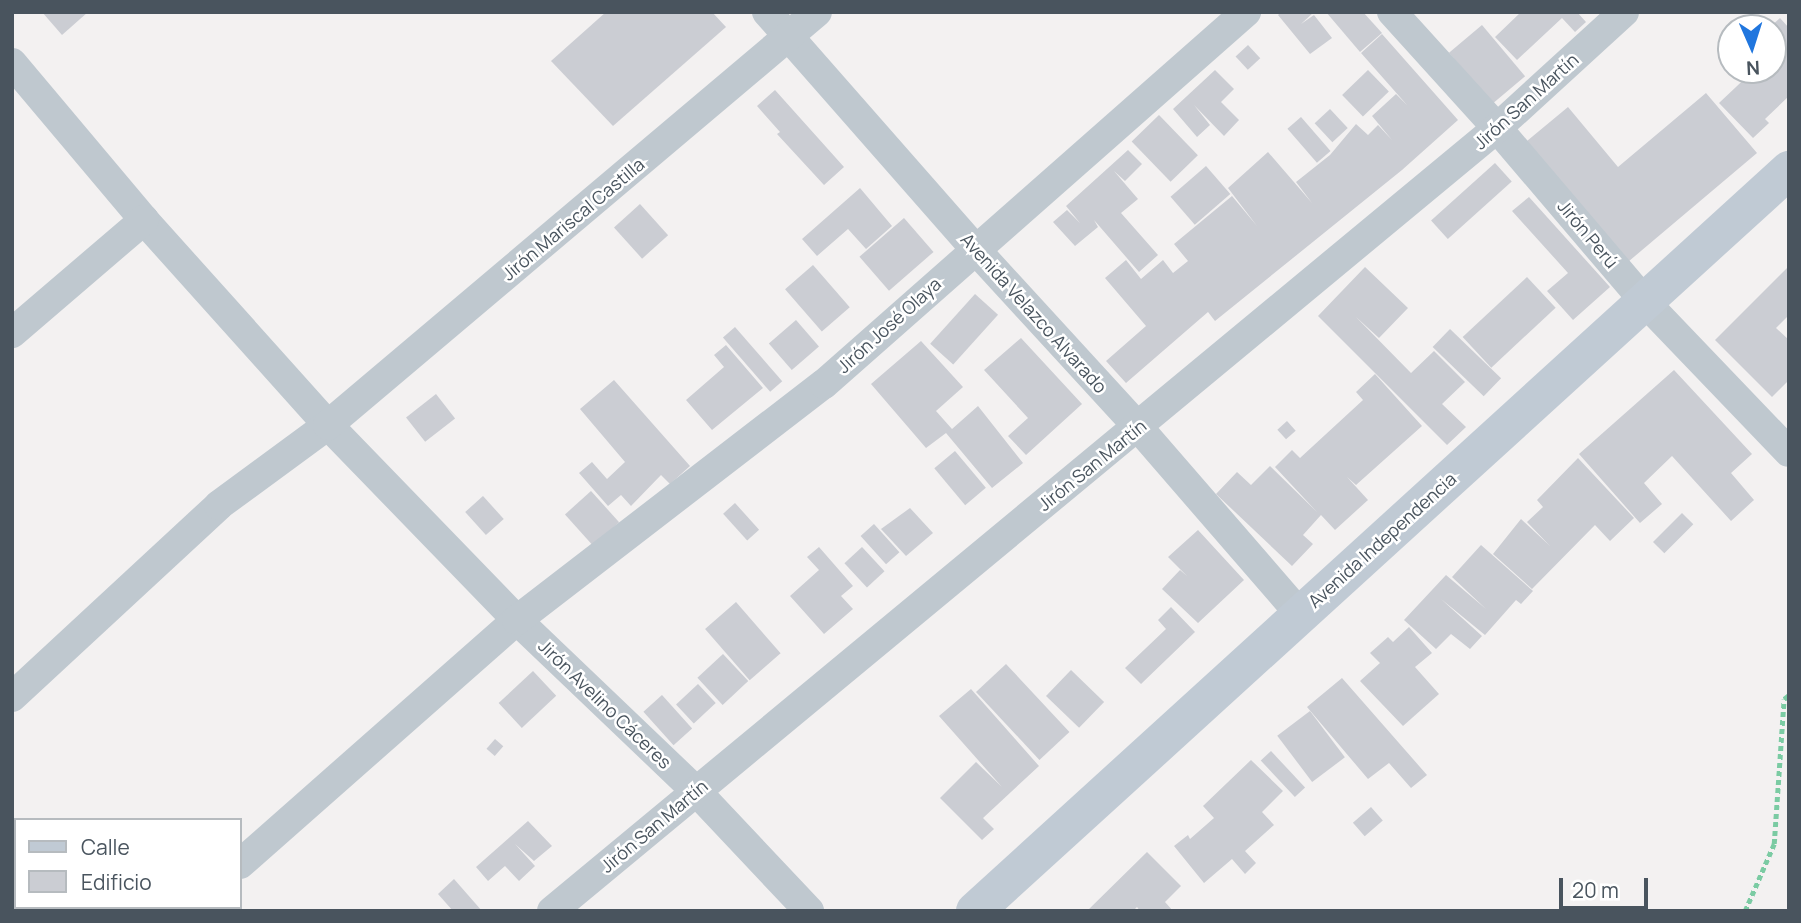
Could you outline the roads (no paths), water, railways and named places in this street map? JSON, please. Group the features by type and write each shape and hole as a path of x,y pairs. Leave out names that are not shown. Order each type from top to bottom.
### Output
{"main road":[{"name":"Avenida Independencia","path":"975,911 1789,170"}],"street":[{"name":"Avenida Velazco Alvarado","path":"767,12 975,248 1138,427 1301,615"},
{"name":"Jirón Mariscal Castilla","path":"12,696 219,505 328,425 817,12"},
{"name":"Jirón José Olaya","path":"242,862 517,620 824,384 975,248 1246,12"},
{"name":"Jirón Perú","path":"1392,12 1497,128 1644,300 1789,452"},
{"name":"Jirón San Martín","path":"552,911 1497,128 1624,12"},
{"name":"Jirón Avelino Cáceres","path":"12,63 145,220 328,425 517,620 696,791 809,911"},
{"path":"12,333 145,220"}]}
